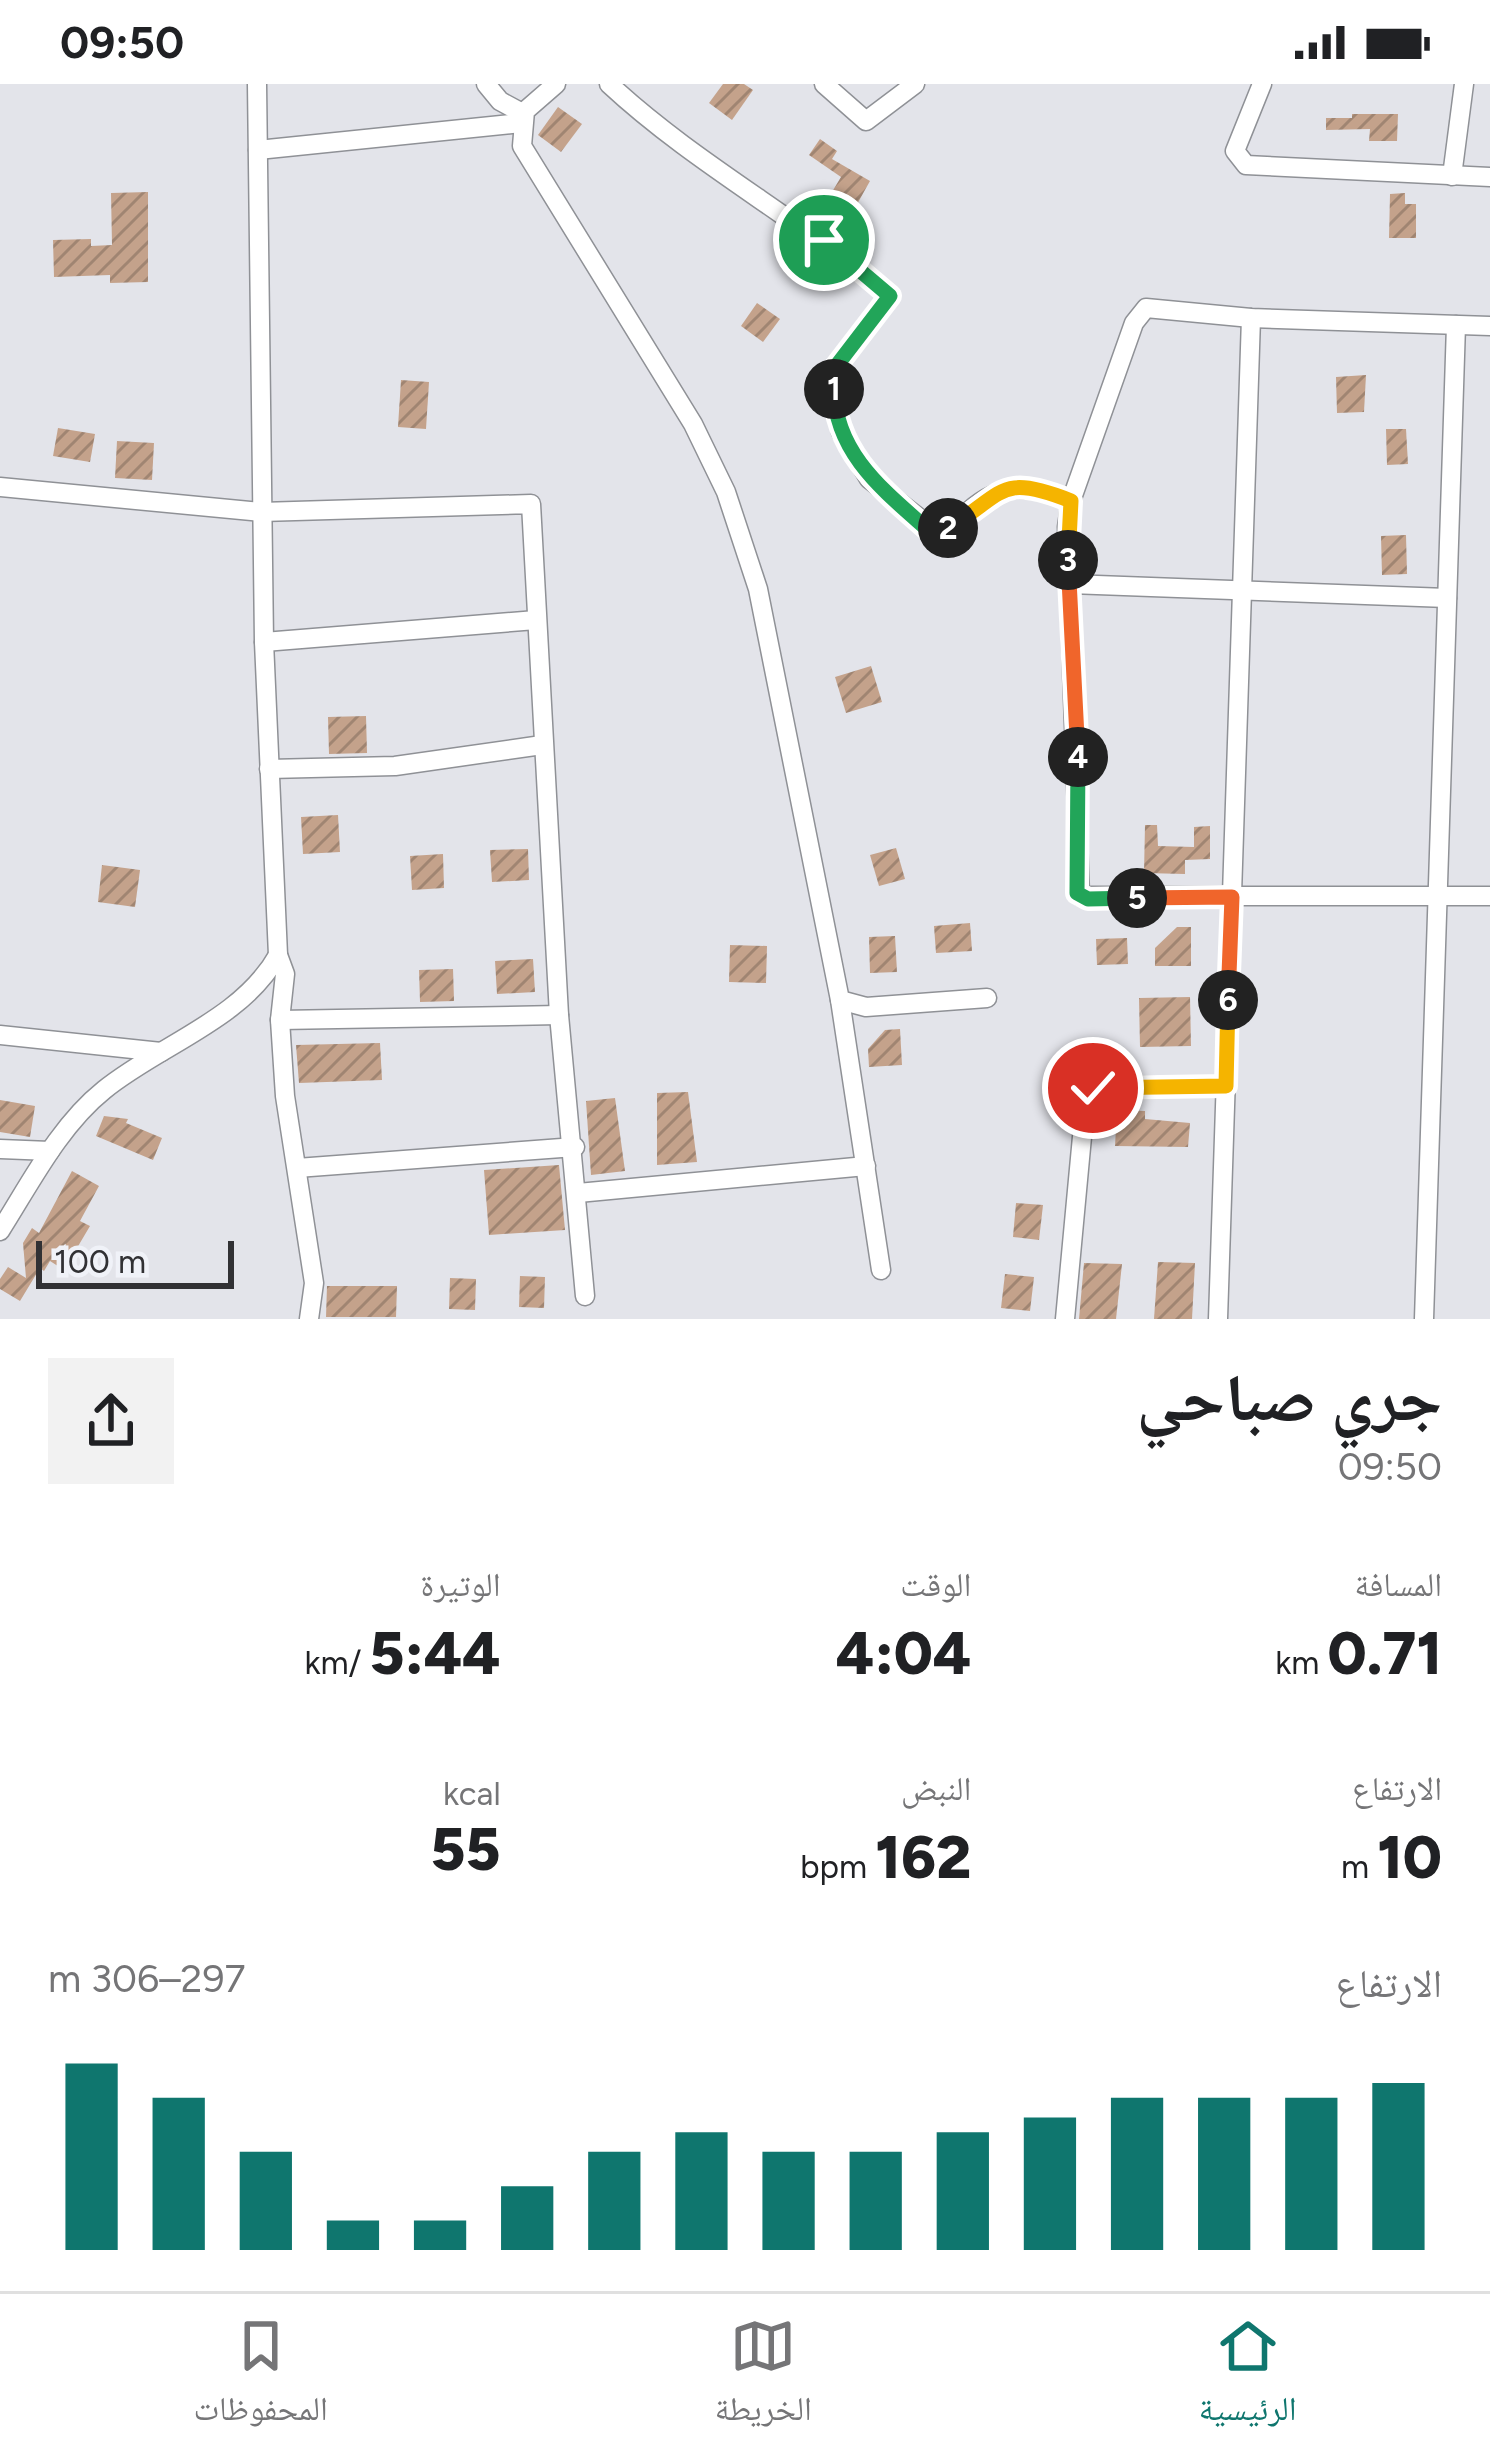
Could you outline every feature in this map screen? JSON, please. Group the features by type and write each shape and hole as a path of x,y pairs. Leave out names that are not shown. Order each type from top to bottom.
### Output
{"street":[{"path":"257,84 269,769 278,956 285,974 280,1020 314,1283 309,1319"},
{"path":"486,84 522,118"},
{"path":"258,150 522,118 556,84"},
{"path":"609,84 661,132 824,240 890,296 834,369 841,432 869,479 936,531 956,524 1001,490 1025,486 1071,501"},
{"path":"824,84 866,121 915,84"},
{"path":"1262,84 1237,140 1235,151 1246,165 1490,177"},
{"path":"1452,176 1464,84"},
{"path":"522,118 522,146 536,173 694,424 726,492 758,589 840,1000 881,1270"},
{"path":"1490,326 1251,318 1156,306 1140,314 1071,501 1070,584 1077,893 1088,899 1490,896"},
{"path":"1218,1319 1251,318"},
{"path":"1424,1319 1456,325"},
{"path":"0,487 261,512 531,504 559,1015 585,1296"},
{"path":"1070,584 1447,598"},
{"path":"264,643 536,620"},
{"path":"269,769 395,766 542,746"},
{"path":"0,1231 50,1151 101,1092 260,983 278,956"},
{"path":"840,1000 866,1006 987,998"},
{"path":"280,1020 559,1015"},
{"path":"0,1035 161,1052"},
{"path":"1065,1319 1086,1094 1101,1086 1226,1086"},
{"path":"297,1168 574,1147"},
{"path":"0,1149 50,1151"},
{"path":"578,1193 866,1166"}],"building":[{"path":"723,84 744,84 753,90 732,120 709,103"},
{"path":"558,107 582,124 561,152 538,135"},
{"path":"1352,114 1398,114 1397,141 1369,141 1370,129 1326,130 1326,118 1352,118"},
{"path":"820,139 837,151 832,159 870,181 856,206 832,192 841,177 809,155"},
{"path":"148,192 148,282 110,283 110,275 54,277 53,240 91,239 91,246 112,245 111,193"},
{"path":"1405,193 1405,204 1416,204 1416,238 1389,238 1390,194"},
{"path":"757,303 780,319 763,342 741,326"},
{"path":"1366,375 1364,412 1337,413 1336,377"},
{"path":"401,380 429,382 426,429 398,427"},
{"path":"58,428 95,434 90,462 53,456"},
{"path":"1386,429 1406,429 1408,464 1387,465"},
{"path":"117,441 154,443 152,480 115,478"},
{"path":"1406,535 1407,574 1382,575 1381,536"},
{"path":"871,666 882,702 846,713 835,677"},
{"path":"366,716 367,753 329,754 328,717"},
{"path":"338,815 340,852 303,854 301,817"},
{"path":"1145,825 1157,825 1158,846 1194,847 1194,827 1210,826 1210,859 1185,860 1185,874 1144,873"},
{"path":"896,848 905,879 879,886 870,855"},
{"path":"528,849 529,880 492,882 490,850"},
{"path":"443,854 444,888 412,890 410,856"},
{"path":"102,865 140,870 135,907 98,902"},
{"path":"970,923 972,951 936,953 934,926"},
{"path":"1177,927 1191,927 1191,966 1155,966 1155,948"},
{"path":"895,936 897,972 870,973 869,937"},
{"path":"1127,938 1128,964 1097,965 1096,939"},
{"path":"730,945 767,946 766,983 729,982"},
{"path":"533,959 535,992 497,994 495,961"},
{"path":"453,969 454,1001 420,1002 419,970"},
{"path":"1190,997 1191,1046 1140,1047 1139,998"},
{"path":"900,1029 902,1065 869,1067 868,1049 885,1030"},
{"path":"380,1043 382,1080 299,1083 296,1045"},
{"path":"688,1092 697,1162 657,1165 657,1093"},
{"path":"615,1098 625,1171 591,1175 586,1101"},
{"path":"0,1100 35,1106 30,1137 0,1132"},
{"path":"1117,1110 1145,1111 1145,1119 1190,1123 1188,1147 1115,1146"},
{"path":"104,1116 128,1119 126,1123 162,1138 153,1160 96,1136"},
{"path":"559,1165 565,1230 489,1235 484,1170"},
{"path":"72,1171 99,1186 80,1221 90,1226 64,1270 50,1261 44,1271 40,1268 20,1301 0,1289 0,1279 8,1267 26,1278 23,1243 32,1228 39,1233"},
{"path":"1016,1203 1043,1205 1039,1240 1013,1237"},
{"path":"1158,1262 1195,1263 1192,1319 1154,1319"},
{"path":"1084,1263 1122,1264 1116,1319 1079,1319"},
{"path":"1005,1274 1034,1277 1030,1311 1001,1308"},
{"path":"520,1276 545,1277 544,1308 519,1307"},
{"path":"450,1278 476,1279 475,1310 449,1309"},
{"path":"327,1286 397,1286 396,1317 326,1317"}],"route":[{"path":"824,240 890,296 834,369 834,406 841,432 869,479 927,529 936,531 956,524 1001,490 1025,486 1071,501 1066,527 1075,638 1077,893 1088,899 1232,897 1226,1086 1093,1088"}]}
